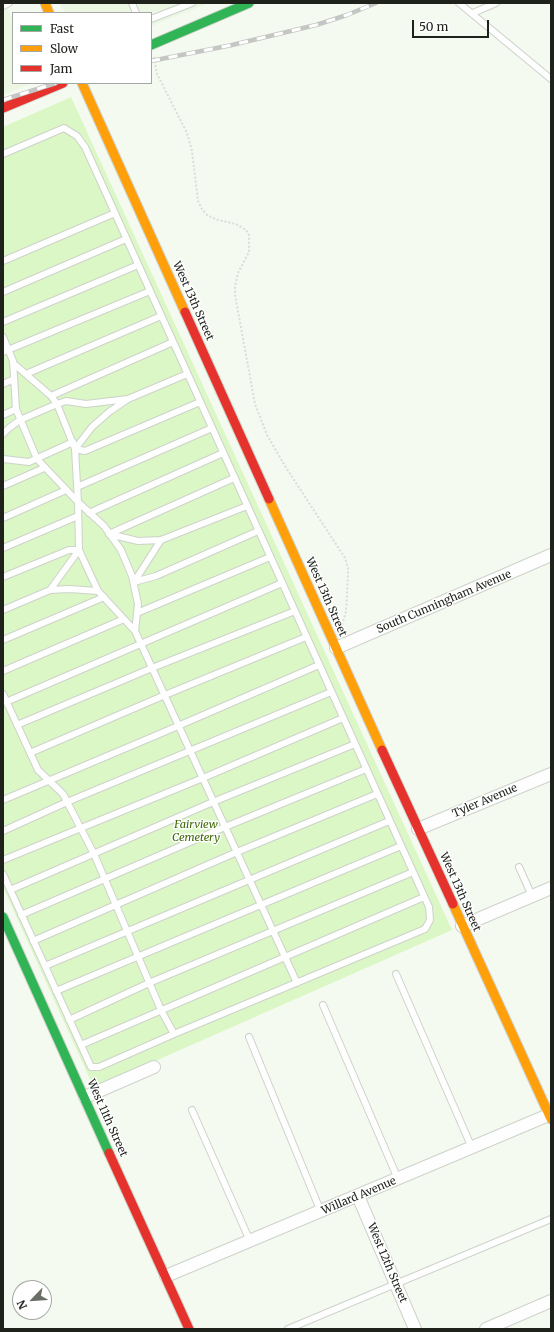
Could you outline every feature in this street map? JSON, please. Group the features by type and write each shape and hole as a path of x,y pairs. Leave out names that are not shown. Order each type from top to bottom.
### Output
{"street":[{"path":"42,3 48,9"},
{"path":"152,45 249,3"},
{"path":"3,108 60,84"},
{"name":"West 13th Street","path":"82,84 338,647 418,830 550,1116"},
{"name":"South Cunningham Avenue","path":"338,647 551,555"},
{"name":"Tyler Avenue","path":"418,830 551,774"},
{"path":"462,926 551,888"},
{"name":"West 11th Street","path":"3,917 189,1329"},
{"path":"85,1097 154,1067"},
{"name":"Willard Avenue","path":"166,1276 550,1116"},
{"name":"West 12th Street","path":"358,1196 416,1329"},
{"path":"486,1329 551,1301"}],"lane":[{"path":"3,6 9,3"},
{"path":"152,20 192,3"},
{"path":"458,3 551,79"},
{"path":"473,14 496,3"},
{"path":"3,154 64,128 77,136 85,148 429,907 430,920 425,929 99,1067 91,1066 80,1045 3,874"},
{"path":"3,261 115,213"},
{"path":"3,292 126,239"},
{"path":"3,322 138,265"},
{"path":"6,351 150,290"},
{"path":"26,374 161,316"},
{"path":"3,337 6,351 14,363 51,396 57,404 75,449 79,550 98,591 136,631 297,983"},
{"path":"51,396 173,342"},
{"path":"14,363 16,409 37,459 44,468 104,526 121,550 134,582 138,604 136,631"},
{"path":"75,449 92,427 108,412 128,398 188,374"},
{"path":"3,384 14,380"},
{"path":"3,434 20,420 66,401 86,404 128,398"},
{"path":"75,449 85,451 200,402"},
{"path":"3,415 16,409"},
{"path":"77,487 212,428"},
{"path":"3,459 29,462 73,442"},
{"path":"89,512 223,453"},
{"path":"3,486 44,468"},
{"path":"109,534 234,478"},
{"path":"3,518 66,490"},
{"path":"109,534 138,540 161,540 247,506"},
{"path":"3,548 78,516"},
{"path":"134,582 156,576 258,531"},
{"path":"134,582 161,540"},
{"path":"3,577 69,550 79,550"},
{"path":"50,590 79,550"},
{"path":"137,613 270,557"},
{"path":"6,702 282,583"},
{"path":"3,610 50,590 69,589 98,591"},
{"path":"3,640 104,597"},
{"path":"17,725 152,668 295,611"},
{"path":"3,671 124,618"},
{"path":"30,753 306,636"},
{"path":"3,800 319,665"},
{"path":"3,831 67,802 331,692"},
{"path":"3,694 38,770 64,794 94,854 149,983 174,1034"},
{"path":"3,860 203,778 343,718"},
{"path":"10,890 214,802 355,744"},
{"path":"21,915 225,827 366,769"},
{"path":"33,940 237,852 377,794"},
{"path":"45,966 389,820"},
{"path":"56,991 401,846"},
{"path":"518,867 532,896"},
{"path":"69,1020 149,983 412,872"},
{"path":"80,1045 424,897"},
{"path":"396,974 472,1148"},
{"path":"323,1005 398,1179"},
{"path":"249,1037 321,1212"},
{"path":"192,1110 250,1241"},
{"path":"288,1329 551,1219"}],"path":[{"path":"153,55 157,74 187,133 192,151 198,201 202,209 207,215 218,220 236,224 246,230 249,235 249,252 238,274 235,295 258,415 267,435 285,466 345,558 348,568 346,611 338,647"}],"shaded area":[{"path":"3,3 5,3 12,19 12,84 30,84 3,95"},
{"path":"60,3 209,3 152,26 152,12 64,12"}],"green space":[{"name":"Fairview Cemetery","path":"71,97 452,930 94,1088 3,887 3,127"}],"railway":[{"path":"152,61 232,45 316,25 347,15 376,3"},
{"path":"3,100 53,84"}],"traffic: fast":[{"path":"152,45 249,3"},
{"path":"3,917 109,1153"}],"traffic: slow":[{"path":"45,3 49,12"},
{"path":"82,84 185,312"},
{"path":"269,499 382,750"},
{"path":"453,904 551,1119"}],"traffic: jam":[{"path":"3,108 61,84"},
{"path":"185,312 269,499"},
{"path":"382,750 453,904"},
{"path":"109,1153 189,1329"}]}
